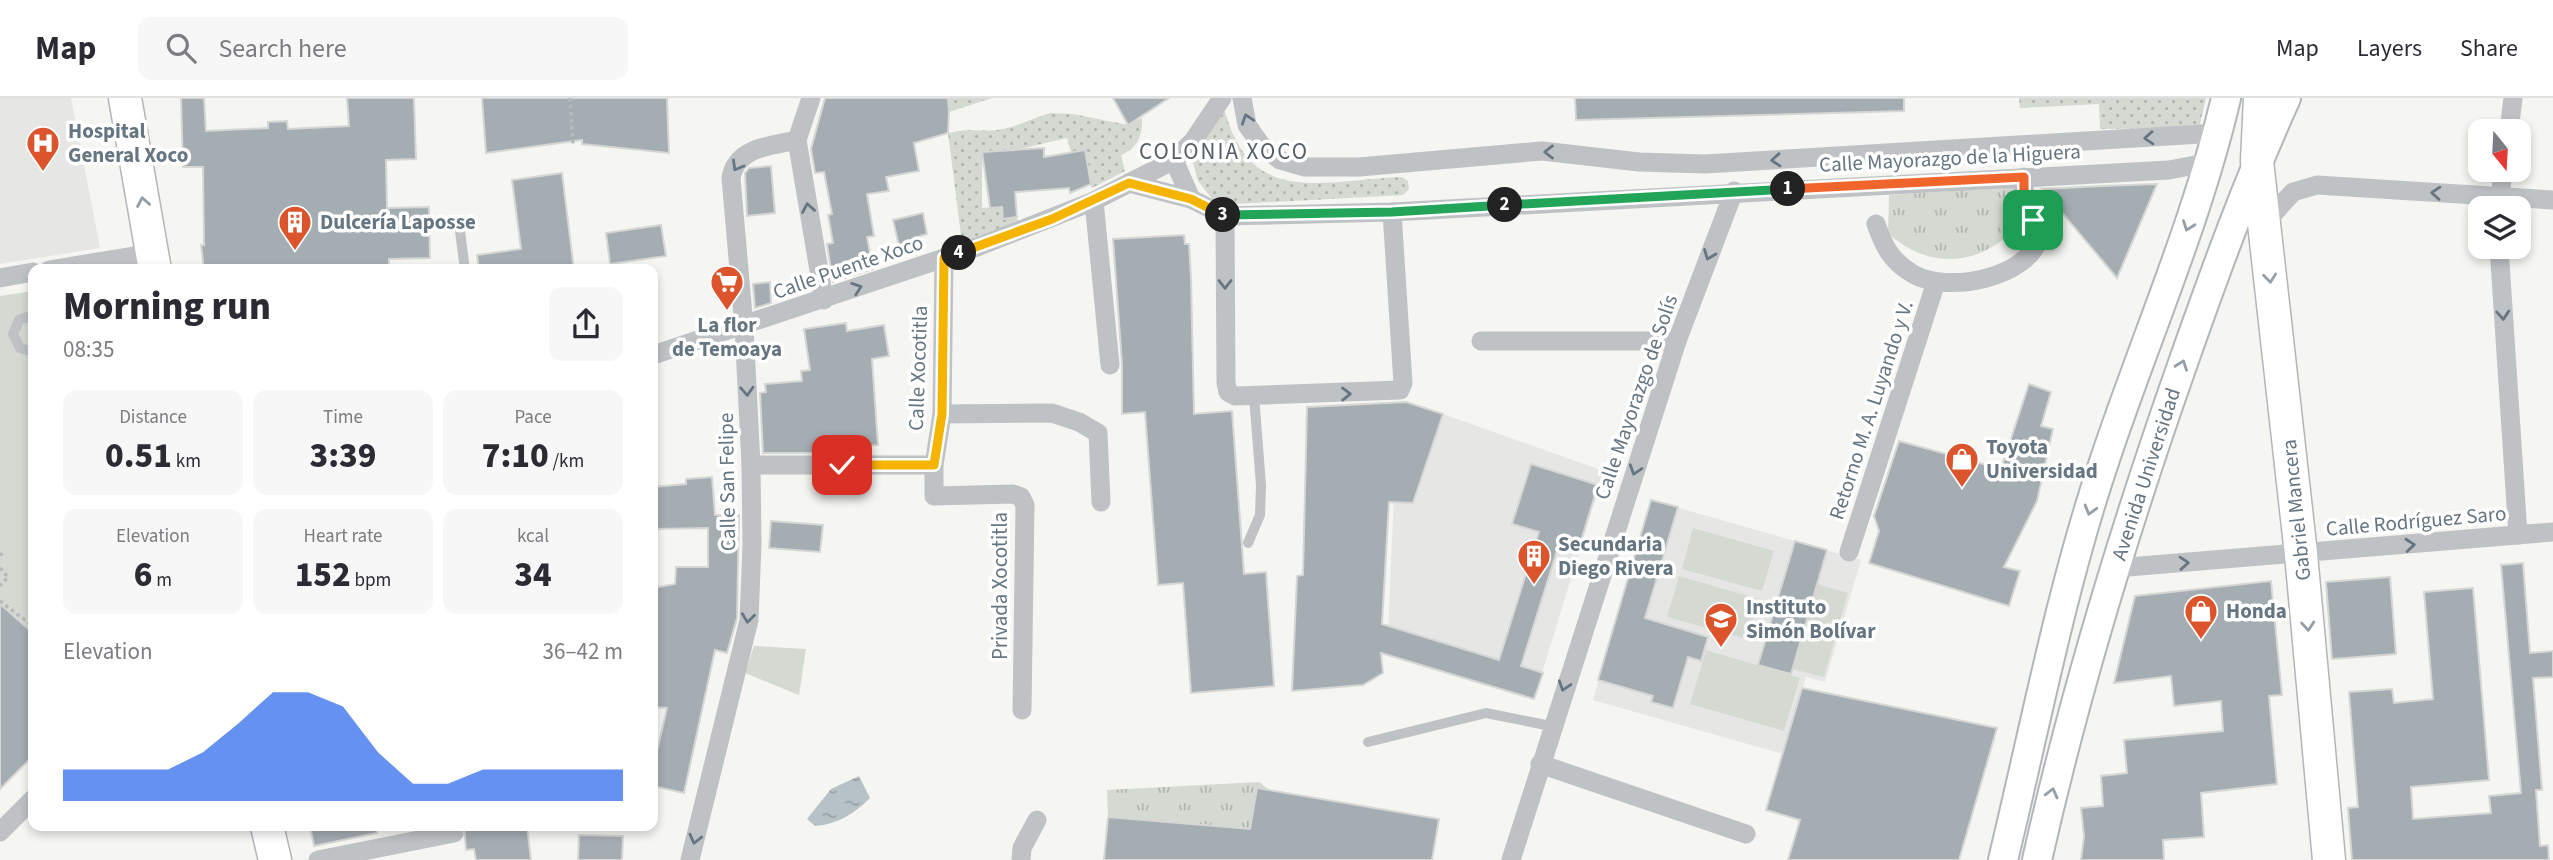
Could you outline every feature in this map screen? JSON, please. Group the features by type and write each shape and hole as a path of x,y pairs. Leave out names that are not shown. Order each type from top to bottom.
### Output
{"main road":[{"path":"125,98 154,261"},
{"name":"Avenida Universidad","path":"2003,860 2077,556 2104,462 2211,162 2226,98"},
{"name":"Gabriel Mancera","path":"2260,98 2257,161 2301,554 2329,860"},
{"name":"Avenida Universidad","path":"2037,860 2053,789 2140,484 2233,222 2286,98"},
{"path":"2211,162 2233,222"},
{"path":"268,831 275,860"}],"street":[{"path":"811,98 797,140 824,300"},
{"name":"Calle Puente Xoco","path":"658,353 824,300 1094,201 1174,160 1193,141 1222,98"},
{"path":"1242,98 1247,125 1261,145 1280,160 1304,167 1359,167 1542,151 1639,162 1705,164 2218,133"},
{"path":"2510,119 2513,98"},
{"name":"Calle San Felipe","path":"690,860 749,621 751,465 733,170 746,153 797,140"},
{"path":"1174,160 1191,199"},
{"name":"Calle Mayorazgo de la Higuera","path":"1129,183 1191,199 1225,216 1392,212 1734,191 2169,170 2211,162"},
{"name":"Retorno M. A. Luyando y V.","path":"1876,224 1886,251 1915,275 1936,282 1989,278 2017,266 2032,253 2040,237 2024,209 2024,177"},
{"path":"2264,224 2293,192 2317,185 2468,200"},
{"name":"Calle Mayorazgo de Solís","path":"1511,860 1551,726 1677,341 1734,191"},
{"path":"2531,201 2553,200"},
{"path":"1094,201 1110,365"},
{"path":"1225,216 1226,383 1228,392 1235,396 1254,396 1400,390 1403,383 1392,212"},
{"name":"Calle Xocotitla","path":"934,465 942,414 944,258"},
{"path":"2500,259 2518,536"},
{"path":"119,264 154,261"},
{"path":"0,278 28,273"},
{"name":"Retorno M. A. Luyando y V.","path":"1849,552 1936,282"},
{"path":"1481,341 1677,341"},
{"path":"942,414 1052,413 1079,422 1098,433 1101,502"},
{"path":"751,465 934,465"},
{"name":"Privada Xocotitla","path":"934,465 934,496 1013,494 1021,497 1025,505 1022,710"},
{"name":"Calle Rodríguez Saro","path":"2116,569 2553,532"},
{"path":"1540,764 1746,834"},
{"path":"0,832 28,804"},
{"path":"1021,860 1022,848 1037,820"},
{"path":"317,860 454,833"}],"lane":[{"path":"460,231 464,264"},
{"path":"28,317 19,320 13,334 20,348 28,350"},
{"path":"1248,543 1260,515 1261,495 1254,396"},
{"path":"1368,742 1486,713 1551,726"}],"path":[{"path":"570,98 573,144"},
{"path":"0,568 8,577 0,586"},
{"path":"0,601 28,622"}],"shaded area":[{"name":"Hospital General Xoco","path":"0,98 71,98 100,248 0,264"},
{"path":"1398,402 1443,414 1604,471 1534,699 1387,655"},
{"name":"Instituto Simón Bolívar","path":"1651,500 1861,560 1825,682 1806,677 1783,754 1593,700"}],"green space":[{"path":"948,98 992,98 949,112"},
{"path":"2019,98 2206,98 2199,128 2100,129 2099,104 2020,108"},
{"path":"1223,104 1234,137 1250,160 1269,174 1291,181 1315,183 1402,177 1408,181 1409,189 1403,195 1217,205 1198,181 1190,152"},
{"path":"1051,113 1073,114 1128,125 1142,118 1138,141 1121,155 1125,171 1092,188 1071,152 1067,138 1020,149 982,152 982,208 1002,207 1003,218 1017,217 1018,224 962,243 948,133 1003,129"},
{"path":"2017,187 2020,223 1990,248 1973,255 1956,259 1921,254 1904,246 1888,233 1889,195"},
{"path":"28,292 28,761 0,789 0,296"},
{"path":"1693,528 1774,551 1762,591 1682,569"},
{"path":"1679,576 1759,599 1747,639 1667,617"},
{"path":"1817,584 1848,593 1824,677 1792,669"},
{"path":"754,646 806,649 799,695 745,673"},
{"path":"1706,650 1800,678 1784,731 1690,704"},
{"path":"1259,782 1271,791 1259,829 1108,817 1107,790"}],"water":[{"path":"859,776 870,798 858,809 823,825 815,826 807,819 831,789"}],"building":[{"path":"181,98 204,98 206,131 268,128 268,122 287,121 288,129 349,126 347,98 414,98 416,159 386,160 387,208 429,207 430,258 389,259 389,264 203,264 201,245 204,245 203,167 183,167"},
{"path":"482,98 667,98 669,153 582,144 582,140 486,153"},
{"path":"825,98 948,98 949,112 948,133 914,143 919,171 886,177 889,191 867,194 874,236 867,237 873,269 833,282 827,244 833,243 828,215 832,214 824,172 815,173 811,149"},
{"path":"1113,98 1169,98 1128,125"},
{"path":"1575,98 1904,98 1904,111 1576,120"},
{"path":"1044,148 1044,157 1085,150 1091,184 1070,193 1069,188 1015,192 1017,217 1003,219 1002,207 990,208 982,152"},
{"path":"771,166 775,213 747,216 745,173 749,168"},
{"path":"562,173 573,264 478,264 477,255 521,249 512,180"},
{"path":"2157,184 2117,278 2042,189 2103,186"},
{"path":"923,213 927,234 920,236 921,241 899,246 893,220"},
{"path":"661,225 666,256 610,264 606,233"},
{"path":"1184,235 1185,244 1189,244 1191,277 1194,414 1232,411 1244,574 1266,572 1274,686 1191,693 1183,583 1158,585 1145,412 1122,414 1122,364 1113,239"},
{"path":"770,282 771,303 755,308 753,284"},
{"path":"846,323 847,331 884,325 889,356 872,359 878,445 865,446 865,452 853,453 763,453 760,393 766,392 765,384 802,381 801,371 810,370 804,329"},
{"name":"Toyota Universidad","path":"2029,384 2051,392 2041,426 2053,429 2037,501 2004,567 2020,571 2009,606 1869,563 1879,531 1874,516 1899,441 2001,469"},
{"path":"1406,402 1443,414 1413,503 1389,502 1382,624 1499,660 1539,532 1512,524 1531,464 1598,485 1580,544 1561,538 1521,666 1543,673 1534,699 1381,653 1383,673 1363,685 1292,691 1297,576 1303,575 1307,407"},
{"path":"712,477 715,515 739,515 737,618 727,653 715,650 684,793 658,787 658,747 667,708 658,707 658,587 675,584 676,567 708,567 708,528 658,529 658,487 686,484 686,479"},
{"path":"1651,500 1678,507 1645,618 1708,637 1701,661 1688,657 1673,708 1651,702 1653,696 1598,680"},
{"path":"771,521 823,525 820,552 769,548"},
{"path":"1795,541 1827,550 1791,674 1758,665"},
{"path":"2523,563 2530,653 2553,651 2553,677 2533,678 2542,790 2536,790 2540,846 2548,845 2549,860 2352,860 2348,808 2358,807 2349,692 2392,689 2394,703 2433,699 2424,592 2473,588 2489,780 2411,787 2413,819 2491,813 2489,796 2521,793 2501,565"},
{"path":"2390,577 2396,654 2332,659 2326,582"},
{"path":"2271,581 2282,695 2269,696 2277,784 2201,793 2204,837 2163,840 2164,860 2081,860 2084,836 2081,808 2103,806 2101,776 2127,773 2124,740 2223,731 2221,701 2174,706 2171,676 2114,683 2135,596"},
{"path":"0,604 28,629 28,761 0,789"},
{"path":"1802,688 1997,728 1959,860 1788,860 1800,820 1766,810"},
{"path":"1257,788 1439,819 1432,860 1104,860 1108,817 1250,829"},
{"path":"311,831 377,831 377,833 314,846"},
{"path":"464,831 528,831 531,860 476,860 474,849 466,850"},
{"path":"579,835 623,836 622,860 578,860"}],"place":[{"name":"Hospital General Xoco","path":"43,173"},
{"name":"Dulcería Laposse","path":"295,252"},
{"name":"La flor de Temoaya","path":"727,312"},
{"name":"Toyota Universidad","path":"1962,489"},
{"name":"Secundaria Diego Rivera","path":"1534,586"},
{"name":"Honda","path":"2201,641"},
{"name":"Instituto Simón Bolívar","path":"1721,649"}],"district":[{"name":"COLONIA XOCO","path":"1224,151"}],"route":[{"path":"842,465 934,465 942,414 944,258 1052,219 1129,183 1191,199 1208,210 1225,216 1392,212 2024,177 2024,209 2033,220"}]}
